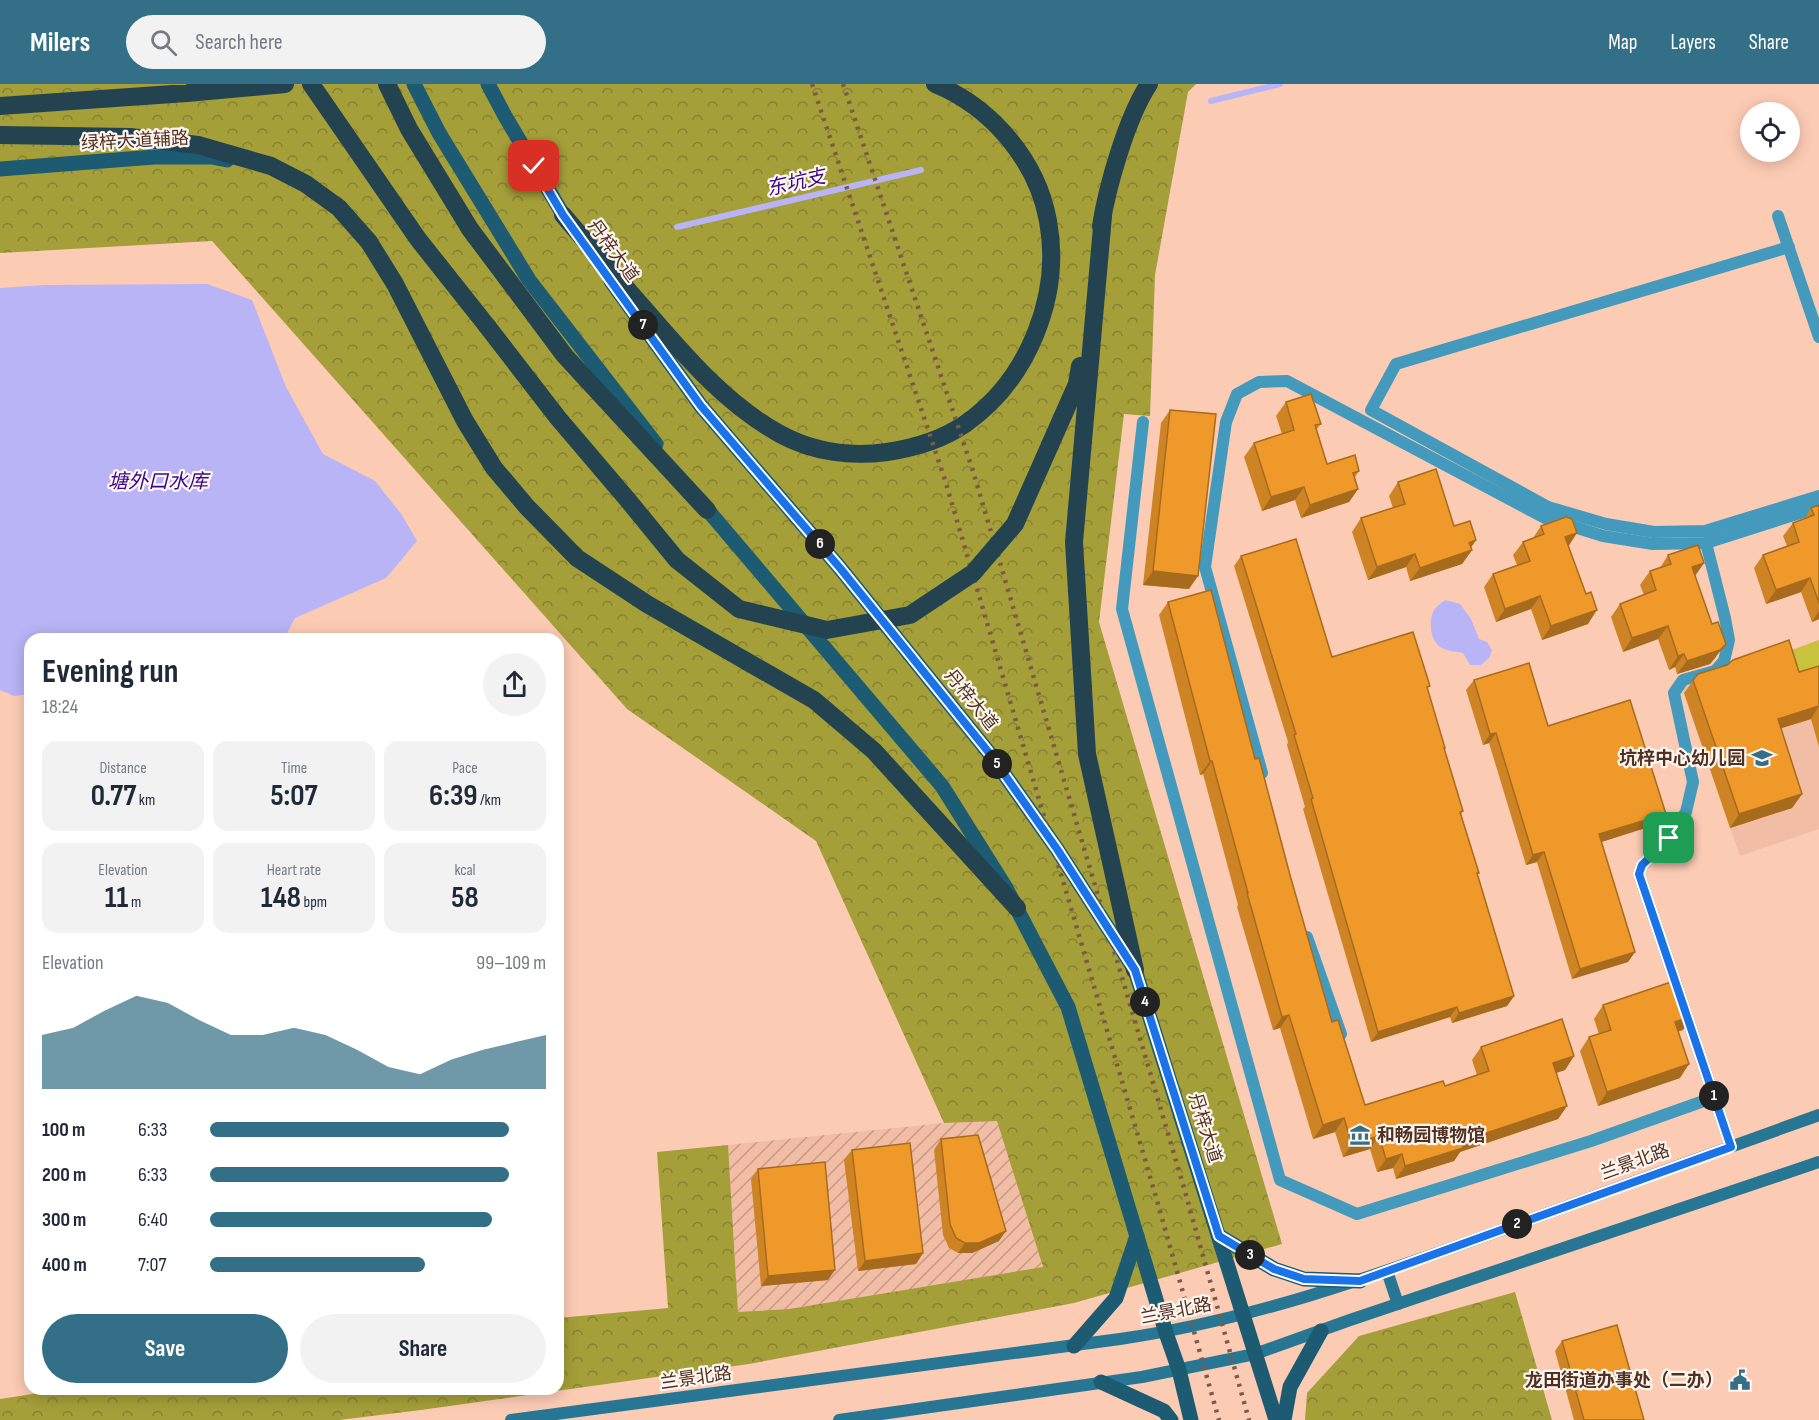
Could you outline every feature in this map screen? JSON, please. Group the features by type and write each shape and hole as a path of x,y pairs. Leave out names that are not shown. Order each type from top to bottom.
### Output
{"highway":[{"path":"0,106 285,84"},
{"path":"310,84 418,239 558,418 677,560 739,609 827,630 909,615 973,573 1015,524 1077,384 1103,216 1128,128 1149,84"},
{"path":"387,84 409,129 470,229 565,356 707,510"},
{"path":"563,215 687,358 751,416 780,434 806,446 835,452 867,454 902,450 934,440 965,424 993,399 1014,374 1041,321 1048,288 1051,255 1048,220 1038,188 1023,159 1005,135 979,110 953,92 935,84"},
{"path":"0,135 130,137 198,145 272,166 306,184 339,208 369,242 395,284 465,421 494,468 526,507 577,558 647,604 814,699 874,751 1017,908"},
{"path":"1103,216 1074,542 1087,754 1135,970"}],"main road":[{"path":"414,84 439,133 529,280 707,510 942,786 1006,888 1068,1007 1179,1370 1191,1420"},
{"name":"丹梓大道","path":"488,84 563,215 701,406 840,568 990,754 1057,849 1135,970 1276,1420"},
{"name":"绿梓大道辅路","path":"0,169 154,157 211,157 272,166"},
{"name":"兰景北路","path":"511,1420 1166,1333 1242,1315 1360,1281 1819,1115"},
{"path":"839,1420 1179,1370 1255,1354 1819,1162"},
{"path":"1074,1346 1116,1298 1137,1236"},
{"path":"1219,1236 1274,1269 1304,1279 1360,1281"},
{"path":"1387,1271 1398,1304"},
{"path":"1284,1420 1290,1387 1321,1331"},
{"path":"1101,1382 1164,1412 1171,1420"}],"street":[{"path":"1778,216 1819,337"},
{"path":"1789,247 1396,364 1371,410 1548,507 1606,524 1654,532 1705,531 1819,496"},
{"path":"1266,788 1205,567 1226,422 1237,394 1259,382 1287,381 1545,518 1604,536 1653,544 1706,543 1819,507"},
{"path":"1143,422 1122,609 1280,1180 1357,1215 1591,1140 1714,1097"},
{"path":"1706,543 1729,640 1724,661 1715,671 1683,680 1674,693 1692,782 1686,812 1669,838 1642,865 1639,874 1731,1147"},
{"path":"1303,924 1344,1041"}],"shaded area":[{"name":"坑梓中心幼儿园","path":"1819,640 1819,829 1740,856 1682,688"},
{"path":"1819,640 1819,669 1794,678 1785,653"},
{"path":"997,1120 1043,1268 789,1309 738,1312 728,1145 944,1123"}],"green space":[{"path":"0,84 1196,84 1188,92 1155,275 1150,416 1124,414 1099,622 1282,1244 1074,1303 749,1364 564,1390 564,1317 668,1308 657,1152 728,1145 738,1312 789,1309 1043,1267 997,1121 944,1123 816,841 627,709 564,638 564,633 560,633 212,241 0,253"},
{"path":"1515,1292 1552,1420 1305,1420 1307,1393 1359,1336"},
{"path":"26,1395 528,1395 339,1420 0,1420 0,1399"}],"water":[{"name":"塘外口水库","path":"207,284 252,300 286,387 323,454 375,481 402,515 417,541 386,578 295,618 287,633 24,633 24,695 14,696 0,690 0,288 45,285"},
{"path":"1445,600 1460,604 1471,619 1479,639 1487,642 1492,650 1489,658 1481,665 1470,665 1463,653 1444,649 1433,637 1432,615"}],"building":[{"path":"1311,394 1321,424 1315,425 1327,464 1355,455 1359,471 1353,473 1358,489 1310,505 1304,487 1271,497 1254,443 1294,430 1286,402"},
{"path":"1170,410 1216,414 1198,576 1153,571"},
{"path":"1436,469 1454,526 1470,521 1476,540 1469,543 1472,550 1420,568 1415,554 1377,567 1361,518 1405,504 1398,482"},
{"path":"1819,505 1819,603 1810,578 1776,590 1763,555 1799,542 1793,523 1814,515 1811,508"},
{"path":"1566,517 1572,519 1577,533 1565,537 1586,594 1591,592 1597,610 1551,626 1540,596 1505,609 1493,574 1530,561 1523,542 1544,534 1541,526"},
{"path":"1296,539 1332,657 1413,632 1430,686 1427,687 1463,811 1460,812 1514,996 1459,1013 1457,1007 1378,1032 1311,799 1313,798 1294,735 1296,734 1241,556"},
{"path":"1698,545 1704,563 1692,567 1712,624 1718,622 1726,644 1720,650 1687,661 1684,654 1678,656 1668,626 1632,638 1620,604 1656,590 1650,571 1671,564 1668,555"},
{"path":"1211,590 1255,759 1259,758 1332,1022 1338,1020 1365,1105 1443,1081 1445,1086 1489,1071 1481,1047 1562,1019 1574,1056 1553,1063 1567,1106 1462,1141 1463,1148 1405,1166 1402,1154 1386,1159 1379,1136 1352,1144 1344,1118 1323,1125 1289,1015 1282,1017 1168,602"},
{"path":"1789,640 1799,672 1819,666 1819,706 1778,719 1802,794 1739,814 1693,680 1698,674"},
{"path":"1529,663 1548,726 1630,700 1666,814 1599,834 1635,952 1580,969 1544,852 1533,855 1496,733 1490,734 1474,680"},
{"path":"1680,979 1692,1016 1675,1022 1689,1064 1607,1092 1589,1037 1611,1030 1603,1005"},
{"path":"978,1135 1006,1231 979,1243 965,1243 956,1238 950,1224 941,1139"},
{"path":"910,1143 923,1253 865,1261 852,1150"},
{"path":"825,1162 835,1270 768,1276 758,1169"},
{"path":"1617,1325 1644,1420 1584,1420 1562,1341"}],"waterway":[{"name":"东坑支","path":"1211,101 1280,84"},
{"name":"东坑支","path":"677,227 921,170"}],"railway":[{"path":"812,84 945,480 1156,1197 1219,1420"},
{"path":"843,84 973,471 1184,1188 1249,1420"}],"place":[{"name":"坑梓中心幼儿园","path":"1762,758"},
{"name":"和畅园博物馆","path":"1360,1135"},
{"name":"龙田街道办事处（二办）","path":"1740,1380"}],"route":[{"path":"534,166 563,215 701,406 840,568 990,754 1057,849 1135,970 1219,1236 1274,1269 1304,1279 1360,1281 1731,1147 1639,874 1642,865 1669,838"}]}
